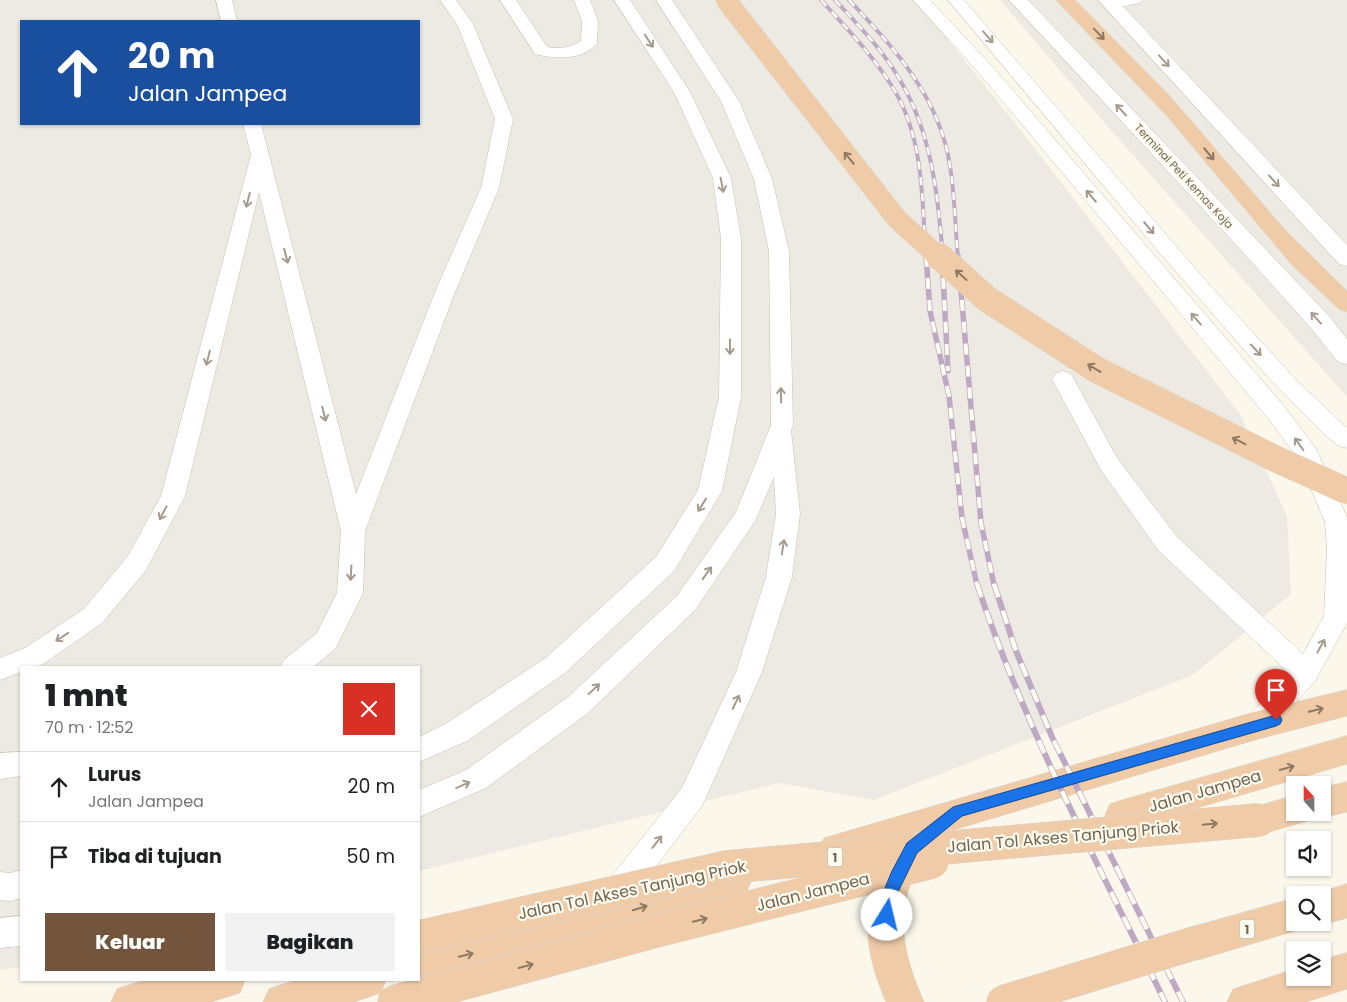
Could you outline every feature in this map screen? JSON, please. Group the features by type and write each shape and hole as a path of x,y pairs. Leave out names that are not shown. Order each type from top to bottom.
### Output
{"highway":[{"path":"726,0 897,219 987,299 1097,370 1278,460 1347,491"},
{"path":"1065,0 1174,112 1252,206 1328,289 1347,304"},
{"path":"420,967 595,922 958,811 1258,725 1347,703"},
{"name":"Jalan Jampea","path":"394,1002 659,930 1122,815 1347,750"},
{"path":"1331,801 1347,797"},
{"path":"905,1002 900,993 887,946 887,900 912,848 958,811"},
{"name":"Jalan Tol Akses Tanjung Priok","path":"420,937 726,867 1259,820 1286,812"},
{"path":"1331,905 1347,901"},
{"name":"1","path":"1003,1002 1198,942 1286,918"},
{"path":"1246,1002 1347,971"},
{"path":"130,1002 224,981"},
{"path":"282,1002 364,981"}],"street":[{"name":"Terminal Peti Kemas Koja","path":"1018,0 1263,260 1320,322 1347,356"},
{"path":"1110,2 1347,259"}],"lane":[{"path":"224,0 229,20"},
{"path":"353,531 445,292 490,188 504,119 464,24 448,0"},
{"path":"508,0 540,51 555,55 580,50 589,43 592,24 588,9 582,0"},
{"path":"420,750 457,732 556,665 665,564 710,491 730,397 731,238 722,178 682,92 622,0"},
{"path":"595,922 692,797 749,672 779,577 788,514 782,425 779,251 763,179 730,101 664,0"},
{"path":"921,0 979,62 1276,412 1308,455 1337,522 1337,617 1306,673 1258,725"},
{"path":"956,0 1198,286 1281,376 1336,432 1347,440"},
{"path":"1110,2 1134,0"},
{"path":"979,62 1007,59"},
{"path":"252,125 353,531 350,592 326,641 295,666"},
{"path":"0,669 34,656 93,616 137,563 173,496 260,153"},
{"path":"1063,379 1109,464 1168,544 1306,673"},
{"path":"420,804 476,779 578,705 686,603 747,515 782,425"},
{"path":"0,766 20,764"},
{"path":"0,886 11,887 20,884"},
{"path":"0,933 20,931"}],"shaded area":[{"path":"0,0 916,0 1022,132 1240,414 1287,516 1291,594 1193,675 874,800 779,783 420,871 420,666 20,666 20,967 0,970"},
{"path":"1000,0 1347,0 1347,397 1102,120"}],"railway":[{"path":"821,0 861,44 888,80 905,112 917,152 926,258"},
{"path":"835,0 886,58 900,80 920,122 936,189 943,258"},
{"path":"849,0 899,56 926,97 936,118 945,141 950,166 958,258"},
{"path":"926,256 930,311 949,396 962,518 977,585"},
{"path":"942,256 948,371"},
{"path":"958,256 981,523 994,585"},
{"path":"977,584 996,638 1040,744 1165,1002"},
{"path":"994,584 1016,651 1052,737 1183,1002"}],"route":[{"path":"887,915 887,900 912,848 958,811 1276,720"}]}
